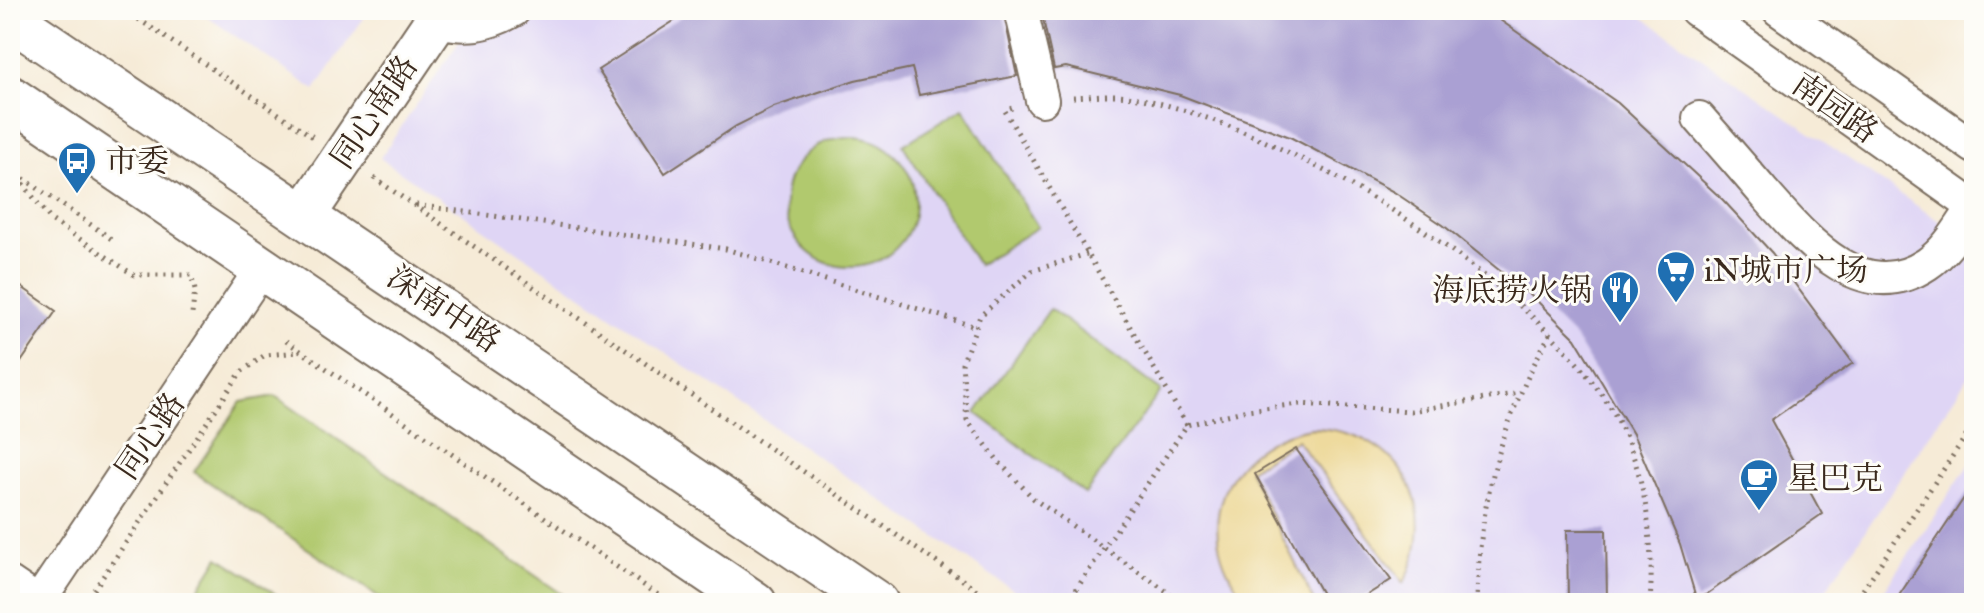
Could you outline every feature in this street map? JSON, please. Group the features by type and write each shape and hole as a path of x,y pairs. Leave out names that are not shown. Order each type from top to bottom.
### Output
{"main road":[{"name":"同心南路","path":"305,214 440,15"},
{"name":"深南中路","path":"10,18 305,214 877,603"},
{"path":"10,97 755,603"}],"street":[{"path":"440,15 461,27 480,26 514,10"},
{"path":"1021,10 1042,100"},
{"name":"南园路","path":"1696,10 1974,207"},
{"name":"南园路","path":"1779,10 1974,147"},
{"path":"1699,118 1808,243 1833,262 1859,274 1884,278 1908,274 1928,263 1945,248 1974,207"},
{"name":"同心路","path":"38,603 262,268"},
{"path":"10,583 38,603"}],"path":[{"path":"125,10 996,603"},
{"path":"218,85 224,77"},
{"path":"1187,425 1005,111 1042,100 1131,96 1222,122 1323,170 1417,227 1489,280 1550,334 1606,400 1633,456 1647,516 1652,572 1650,603"},
{"path":"11,170 113,240"},
{"path":"11,170 51,220 134,275 191,275"},
{"path":"413,205 726,249 976,327"},
{"path":"1087,254 1032,271 980,316 962,364 967,420 999,462 1034,499 1183,603"},
{"path":"498,274 504,266"},
{"path":"1477,603 1487,500 1503,432 1550,334"},
{"path":"286,341 670,603"},
{"path":"85,603 241,372 265,355 302,352"},
{"path":"1067,603 1187,425 1247,410 1300,404 1411,411 1520,393"},
{"path":"1854,603 1974,424"}],"shaded area":[{"path":"197,10 369,10 315,90"},
{"name":"iN城市广场","path":"481,10 1632,10 1974,245 1974,368 1817,603 1032,603 380,158"},
{"path":"1974,457 1974,603 1876,603"}],"green space":[{"path":"963,108 1038,227 978,265 903,145"},
{"path":"850,137 875,142 896,156 910,177 915,202 910,227 896,248 875,262 850,267 825,262 804,248 790,227 785,202 790,177 804,156 825,142"},
{"path":"1050,309 1161,391 1085,494 976,413"},
{"path":"275,396 575,603 388,603 194,472 241,402"},
{"path":"219,557 289,603 190,603"}],"sand":[{"path":"1311,428 1342,432 1368,442 1390,457 1406,477 1415,500 1419,526 1415,554 1404,583 1297,440 1249,470 1315,603 1250,603 1231,577 1220,549 1217,522 1223,496 1235,472 1254,452 1280,437"}],"building":[{"path":"691,10 1003,10 1017,76 919,95 912,68 855,80 774,107 736,126 665,173 598,70"},
{"name":"iN城市广场","path":"1041,10 1483,10 1500,20 1618,103 1723,200 1772,253 1853,363 1771,420 1822,514 1697,601 1680,544 1633,434 1575,338 1535,299 1443,225 1394,192 1290,137 1180,95 1066,67 1054,69"},
{"path":"10,279 56,311 10,378"},
{"path":"1296,449 1391,580 1354,603 1327,603 1255,474"},
{"path":"1974,483 1974,603 1894,603"},
{"path":"1567,530 1606,530 1607,603 1568,603"}],"place":[{"name":"市委","path":"77,195"},
{"name":"iN城市广场","path":"1676,304"},
{"name":"海底捞火锅","path":"1620,324"},
{"name":"星巴克","path":"1759,512"}]}
